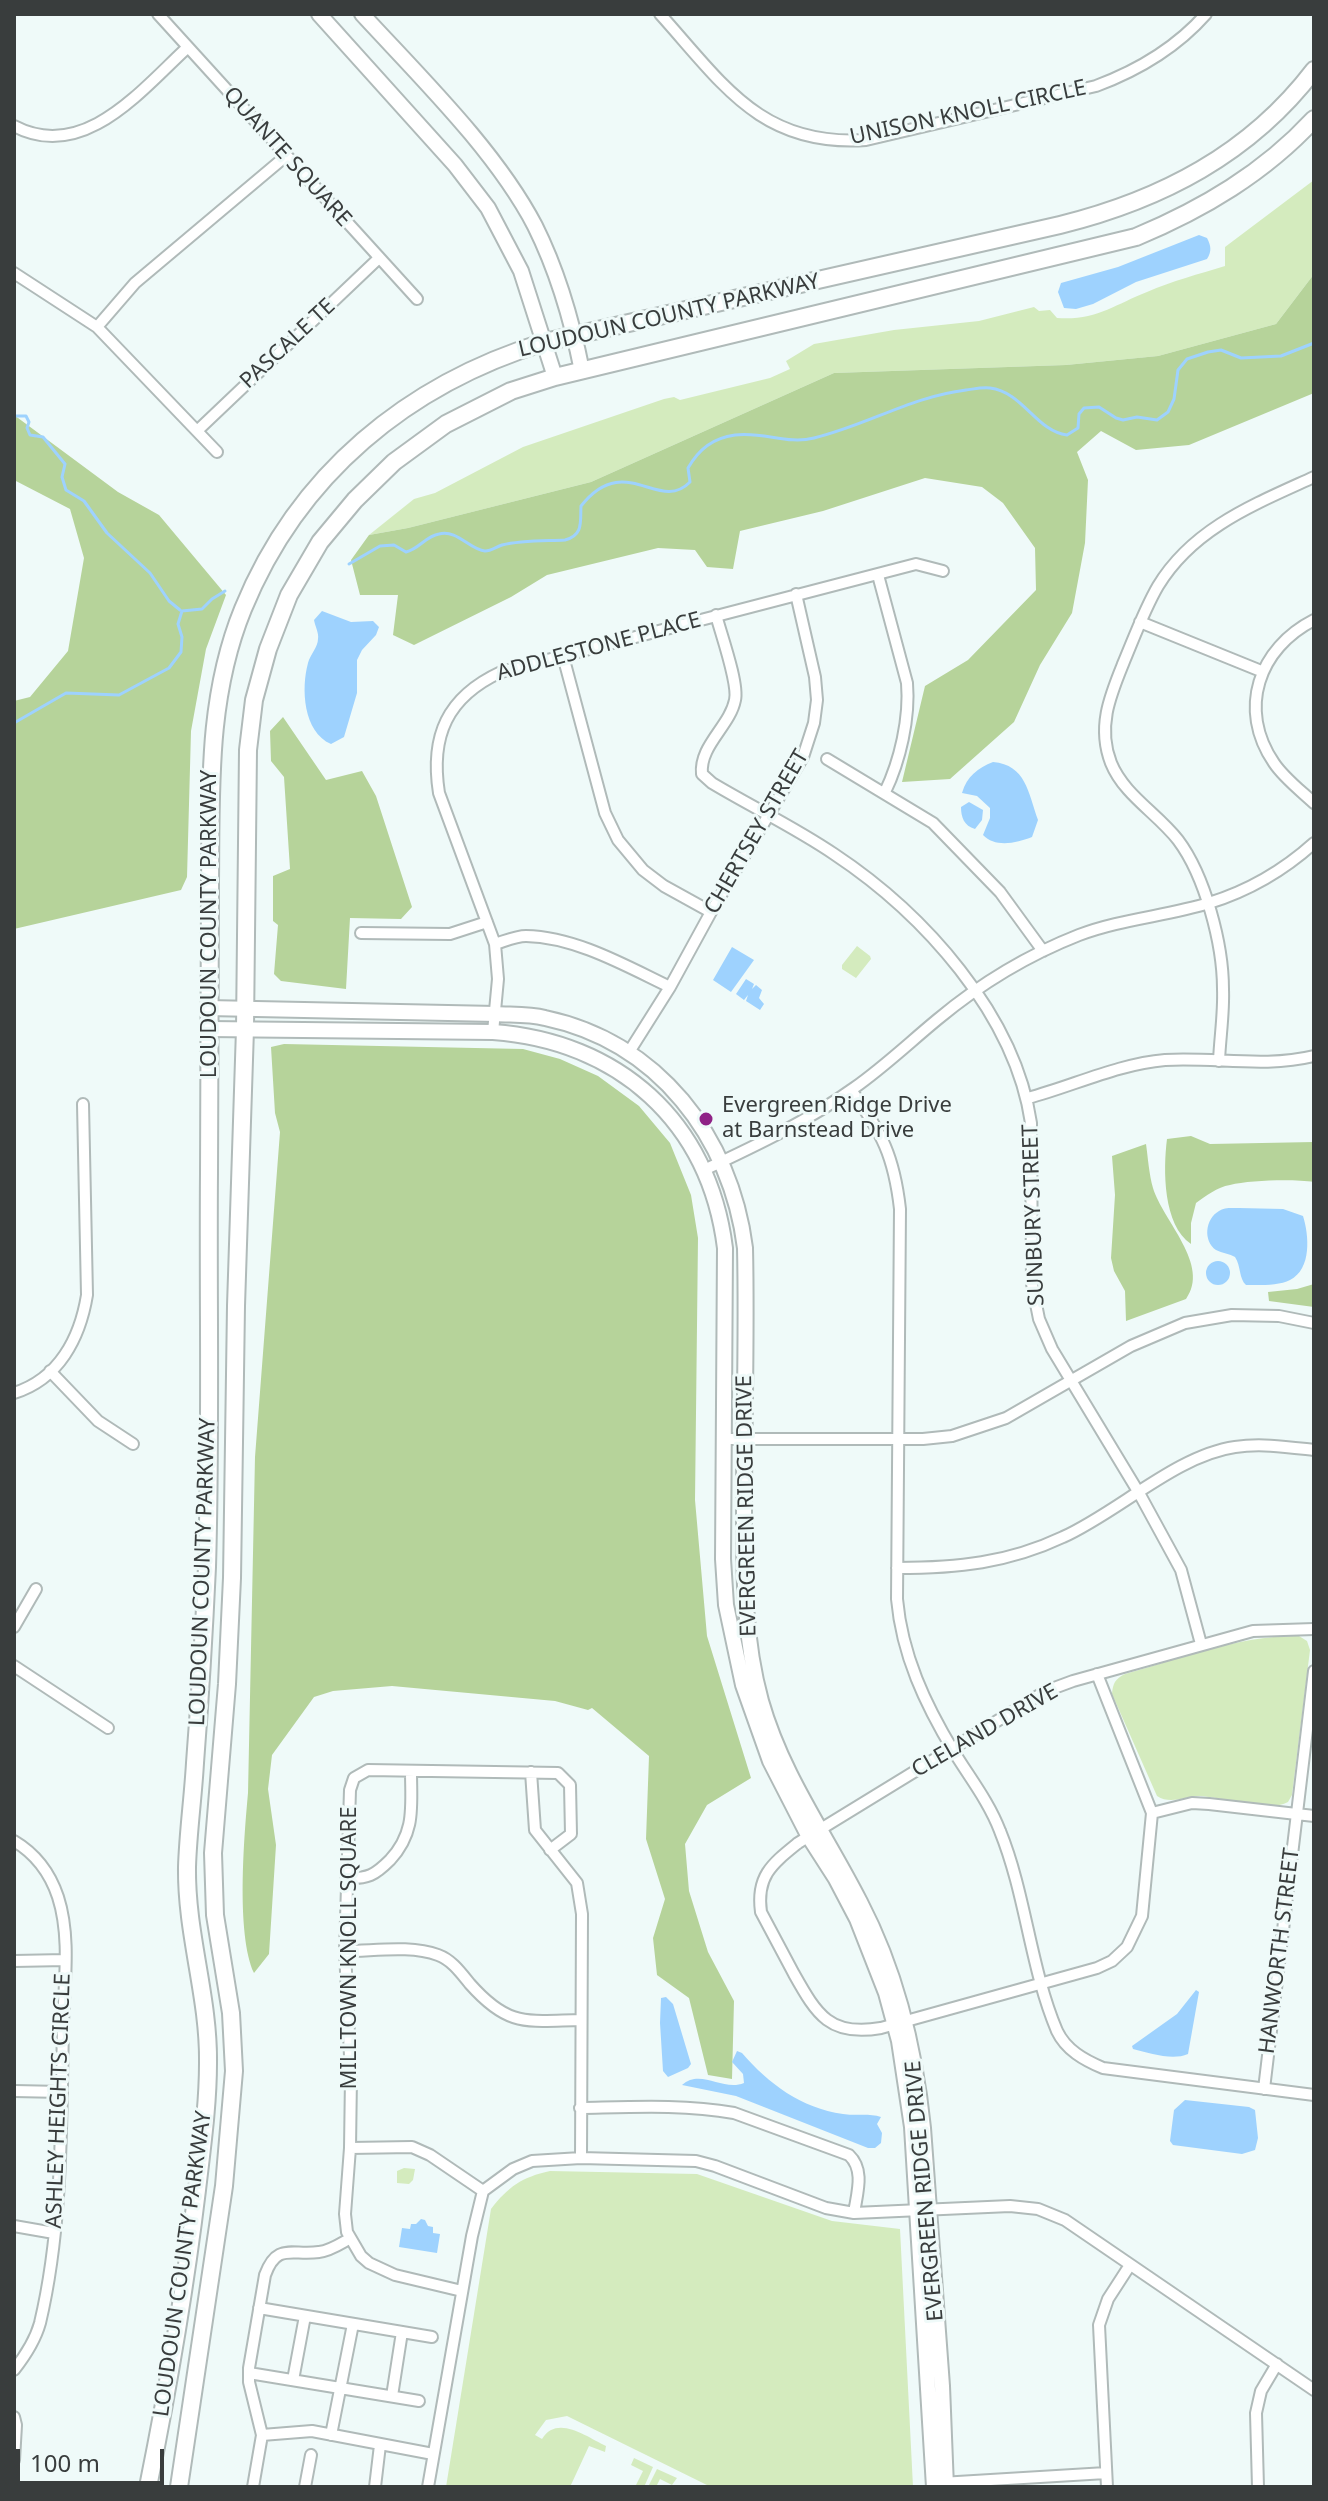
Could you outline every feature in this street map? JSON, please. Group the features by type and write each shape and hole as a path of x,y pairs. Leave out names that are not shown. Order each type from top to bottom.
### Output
{"main road":[{"name":"LOUDOUN COUNTY PARKWAY","path":"148,2487 189,2259 207,2096 207,2034 191,1931 187,1875 203,1661 209,1487 211,765 215,713 229,647 260,571 308,497 373,432 416,400 489,361 545,342 1045,229 1128,206 1176,185 1232,151 1284,105 1314,70"},
{"name":"LOUDOUN COUNTY PARKWAY","path":"179,2487 224,2186 233,2084 231,2013 215,1915 213,1853 232,1578 250,723 260,674 289,595 320,542 373,481 416,443 490,400 555,377 1136,237 1200,207 1241,183 1291,143 1314,119"}],"street":[{"name":"QUANTE SQUARE","path":"158,14 417,299"},
{"path":"319,14 455,165 488,208 521,271 555,377"},
{"path":"362,14 474,138 509,184 543,244 575,335 582,371"},
{"name":"UNISON KNOLL CIRCLE","path":"660,14 728,89 753,111 799,134 847,142 1096,86 1144,65 1180,40 1206,14"},
{"path":"1188,14 1198,23"},
{"path":"14,126 49,136 96,127 188,47"},
{"path":"97,327 117,301 145,275 286,156"},
{"name":"PASCALE TE","path":"197,431 379,258"},
{"path":"14,273 97,327 217,452"},
{"path":"1219,1061 1222,962 1197,874 1164,823 1127,788 1114,769 1107,748 1104,722 1108,702 1140,622 1170,568 1195,542 1229,517 1314,477"},
{"name":"ADDLESTONE PLACE","path":"493,1032 498,979 495,944 439,793 438,741 453,708 482,681 512,669 916,564 943,571"},
{"path":"878,575 908,696 897,759 885,792"},
{"name":"CHERTSEY STREET","path":"629,1052 803,757 814,723 815,677 796,594"},
{"name":"SUNBURY STREET","path":"716,615 736,692 732,709 703,761 702,774 712,783 831,851 899,904 974,991 997,1024 1014,1058 1028,1098 1034,1156 1032,1284 1039,1319 1070,1381 1139,1493 1181,1570 1201,1644"},
{"path":"1314,620 1295,630 1280,644 1261,671 1256,709 1265,748 1284,776 1314,803"},
{"path":"1140,622 1261,671"},
{"path":"563,656 605,813 618,840 643,870 664,886 711,912"},
{"path":"827,759 885,792 940,831 1000,892 1043,951"},
{"path":"704,1170 791,1126 851,1090 974,991 1007,969 1080,935 1207,904 1258,883 1314,843"},
{"path":"361,933 450,934 487,922"},
{"path":"495,944 523,936 546,939 605,956 670,987"},
{"name":"EVERGREEN RIDGE DRIVE","path":"208,1008 496,1014 543,1017 571,1025 629,1052 661,1078 685,1102 723,1161 737,1200 745,1248 744,1572 750,1648 760,1698 776,1745 814,1834 857,1919 900,2022 923,2210 940,2485"},
{"name":"EVERGREEN RIDGE DRIVE","path":"208,1029 493,1032 560,1042 618,1071 662,1107 678,1126 704,1170 719,1212 725,1248 723,1559 730,1630 743,1685 770,1761 814,1834"},
{"path":"1028,1098 1130,1065 1166,1060 1263,1064 1314,1056"},
{"path":"851,1090 887,1146 898,1190 899,1617 909,1660 952,1749 992,1811 1002,1834 1042,1984 1063,2042 1085,2060 1103,2068 1314,2095"},
{"path":"14,1393 30,1388 50,1371 68,1351 82,1324 87,1295 83,1104"},
{"path":"724,1439 952,1436 1006,1418 1149,1337 1185,1323 1232,1315 1279,1316 1314,1323"},
{"path":"50,1371 98,1421 133,1444"},
{"path":"897,1568 953,1568 1021,1554 1063,1538 1188,1463 1233,1447 1253,1445 1314,1450"},
{"path":"14,1627 36,1589"},
{"name":"CLELAND DRIVE","path":"1152,1813 1142,1916 1127,1947 1112,1961 1042,1984 900,2022 854,2031 832,2024 814,2010 761,1912 758,1894 764,1876 774,1863 814,1834 1046,1691 1253,1631 1314,1629"},
{"path":"14,1666 108,1728"},
{"name":"HANWORTH STREET","path":"1264,2089 1314,1671"},
{"path":"1097,1674 1152,1813 1192,1803 1314,1816"},
{"name":"MILLTOWN KNOLL SQUARE","path":"349,2239 345,2214 351,2077 345,1951 350,1790 354,1778 368,1770 558,1773 570,1785 571,1834 550,1850"},
{"path":"346,1878 364,1879 375,1875 401,1848 411,1817 411,1771"},
{"path":"531,1772 535,1830 577,1883 582,1914 581,2158"},
{"name":"ASHLEY HEIGHTS CIRCLE","path":"14,1841 44,1866 53,1883 64,1921 65,1960 54,2233 40,2324 29,2351 14,2370"},
{"path":"345,1951 439,1955 451,1962 489,2006 503,2014 529,2020 581,2020"},
{"path":"14,1961 65,1960"},
{"path":"14,2091 62,2092"},
{"path":"580,2108 692,2106 719,2110 849,2155 857,2162 859,2173 854,2213"},
{"path":"350,2148 412,2147 430,2155 483,2191"},
{"path":"428,2487 483,2191 513,2169 532,2161 581,2158 696,2161 826,2208 854,2213 1010,2206 1038,2209 1065,2220 1314,2390"},
{"path":"14,2226 54,2233"},
{"path":"253,2487 262,2435 249,2373 270,2261 277,2255 291,2251 309,2254 324,2252 349,2239 369,2263 395,2275 462,2291"},
{"path":"1107,2487 1099,2325 1108,2299 1130,2265"},
{"path":"259,2308 432,2337"},
{"path":"293,2380 305,2316"},
{"path":"331,2435 353,2324"},
{"path":"392,2396 402,2332"},
{"path":"1258,2487 1256,2413 1261,2391 1277,2364"},
{"path":"249,2373 419,2401"},
{"path":"14,2417 14,2460"},
{"path":"262,2435 298,2431 433,2454"},
{"path":"375,2487 380,2445"},
{"path":"307,2487 311,2455"},
{"path":"940,2485 1106,2473"}],"green space":[{"path":"1314,180 1314,274 1276,324 1158,356 1066,365 834,373 591,482 369,535 414,499 435,493 523,447 664,399 674,397 680,400 770,378 790,369 786,361 814,344 894,330 979,321 1034,307 1039,311 1050,310 1057,318 1082,317 1104,311 1166,284 1225,266 1225,247"},
{"path":"1314,274 1314,393 1189,445 1136,450 1101,431 1077,452 1088,480 1085,543 1072,613 1040,665 1014,722 950,779 902,782 925,686 968,660 1036,590 1035,548 1003,503 982,487 925,478 823,511 740,531 733,569 707,567 695,550 658,548 547,575 511,597 414,645 393,635 398,595 360,595 351,560 369,535 591,482 834,373 1066,365 1158,356 1276,324"},
{"path":"14,415 118,492 159,515 226,595 206,649 191,731 187,877 181,890 14,929 14,701 30,697 68,651 84,558 70,509 14,480"},
{"path":"283,717 326,780 362,771 376,796 412,907 401,919 350,918 346,989 281,981 274,974 278,925 273,921 273,876 290,869 284,777 271,761 270,731"},
{"path":"857,946 871,959 856,978 842,969 842,965"},
{"path":"284,1044 523,1049 560,1059 598,1076 639,1106 670,1143 691,1195 698,1238 695,1500 707,1636 751,1778 707,1805 685,1844 689,1891 708,1952 734,2001 732,2079 708,2075 689,1998 657,1975 653,1938 665,1899 646,1839 649,1756 592,1708 588,1710 555,1701 392,1686 333,1691 314,1697 272,1755 268,1789 276,1845 269,1954 254,1973 245,1935 243,1885 248,1793 255,1457 280,1132 275,1113 271,1047"},
{"path":"1191,1136 1210,1144 1314,1142 1314,1182 1260,1181 1216,1190 1196,1203 1191,1223 1191,1244 1175,1224 1170,1211 1165,1166 1167,1139"},
{"path":"1146,1144 1153,1188 1189,1258 1193,1272 1192,1286 1186,1299 1126,1321 1125,1291 1111,1258 1115,1195 1112,1156"},
{"path":"1314,1284 1314,1307 1269,1301 1268,1292"},
{"path":"1299,1636 1307,1641 1310,1650 1292,1795 1288,1802 1269,1806 1200,1796 1173,1800 1157,1796 1112,1694 1117,1680 1125,1674 1233,1643"},
{"path":"415,2169 409,2184 397,2183 397,2171"},
{"path":"550,2171 697,2174 832,2221 900,2229 913,2487 711,2487 567,2416 546,2420 535,2435 542,2439 556,2428 564,2428 606,2446 605,2452 589,2446 570,2487 446,2487 491,2209 516,2184"},
{"path":"634,2458 653,2467 644,2487 635,2487 643,2471 631,2465"},
{"path":"657,2469 677,2478 672,2485 660,2479 656,2487 648,2487"}],"water":[{"path":"1199,235 1207,238 1209,244 1207,259 1136,282 1093,304 1076,309 1064,308 1058,292 1061,283 1118,267"},
{"path":"322,611 351,622 373,621 379,627 357,660 357,693 344,737 331,744 315,730 306,708 305,696 308,663 318,642 314,620"},
{"path":"993,762 1013,768 1024,782 1038,820 1032,837 1000,843 983,835 990,818 990,808 977,796 962,793 974,773"},
{"path":"969,802 983,810 982,820 975,829 966,823 962,814 961,807"},
{"path":"732,947 754,960 731,992 713,980"},
{"path":"746,979 754,984 752,989 756,985 762,990 759,998 764,1004 760,1010 746,1001 748,995 744,1000 736,994"},
{"path":"1229,1208 1283,1209 1303,1216 1307,1251 1302,1268 1290,1280 1268,1285 1246,1285 1235,1257 1212,1246 1208,1224 1214,1215"},
{"path":"1218,1261 1226,1265 1230,1273 1226,1281 1218,1285 1210,1281 1206,1273 1210,1265"},
{"path":"1196,1990 1199,1992 1188,2054 1168,2057 1133,2049 1132,2046 1177,2014"},
{"path":"666,1997 673,2004 691,2064 668,2077 663,2071 660,2023 661,1998"},
{"path":"737,2051 787,2093 813,2106 843,2114 881,2117 877,2124 882,2133 881,2143 875,2148 868,2148 736,2096 682,2085 697,2079 728,2085 744,2083 743,2074 732,2062"},
{"path":"1185,2100 1255,2110 1258,2138 1255,2150 1242,2154 1173,2145 1170,2141 1174,2110"},
{"path":"421,2219 433,2227 433,2233 440,2234 437,2253 399,2247 402,2228 410,2229 411,2224"}],"waterway":[{"path":"349,564 380,546 394,545 406,552 434,535 446,533 485,551 517,542 565,540 578,531 581,506 597,490 612,483 627,482 666,491 678,490 690,482 688,468 697,455 720,439 745,434 804,440 946,394 984,388 1002,391 1047,427 1067,435 1078,428 1079,414 1084,408 1099,407 1123,420 1137,417 1157,420 1168,412 1174,399 1178,370 1187,359 1221,350 1241,358 1281,356 1314,343"},
{"path":"14,416 26,416 30,435 43,437 65,464 62,477 66,490 84,501 107,533 150,573 169,601 180,610"},
{"path":"14,723 66,693 119,695 169,668 181,652 182,637 178,624 182,611 202,609 225,591"}],"place":[{"name":"Evergreen Ridge Drive at Barnstead Drive","path":"706,1119"}]}
